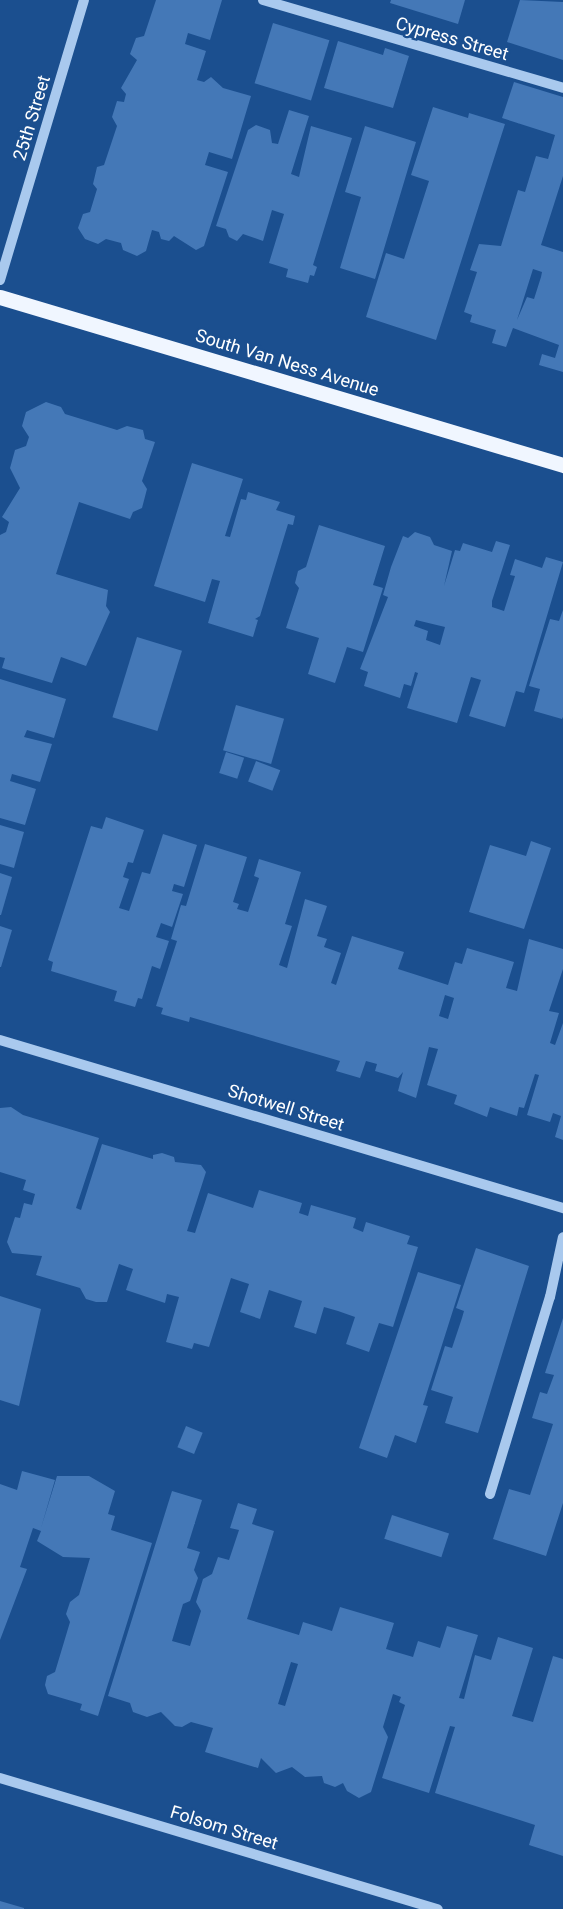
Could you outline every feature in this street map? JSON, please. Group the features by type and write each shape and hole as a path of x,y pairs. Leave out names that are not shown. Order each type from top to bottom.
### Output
{"main road":[{"name":"South Van Ness Avenue","path":"0,297 563,465"}],"street":[{"name":"25th Street","path":"0,280 84,0"},
{"name":"Cypress Street","path":"263,0 563,88"},
{"name":"Shotwell Street","path":"0,1040 563,1208"},
{"path":"490,1494 550,1297 563,1237"},
{"name":"Folsom Street","path":"0,1778 438,1909"}],"building":[{"path":"156,0 222,0 210,40 188,33 185,44 206,51 197,80 204,82 211,77 223,88 251,96 232,159 209,152 205,165 228,172 204,246 196,250 174,236 169,241 161,239 159,232 152,230 146,251 137,256 123,250 121,243 106,239 98,244 85,239 78,228 83,214 90,212 97,189 93,184 97,167 104,165 117,126 112,117 117,101 124,102 126,94 121,88 137,60 130,54 136,38 144,36"},
{"path":"391,0 465,0 458,24 390,3"},
{"path":"520,0 563,2 563,60 507,42"},
{"path":"273,23 329,40 311,100 255,83"},
{"path":"338,41 383,55 385,48 409,56 393,108 324,88"},
{"path":"514,82 563,97 563,176 541,245 563,252 563,372 539,365 542,354 555,358 559,345 513,328 506,347 492,343 496,330 470,322 472,315 464,312 477,272 470,270 479,244 501,246 518,190 525,192 536,156 548,159 555,135 502,118","holes":["533,269 542,272 534,299 527,297 517,320"]},
{"path":"433,107 468,118 469,113 505,124 436,340 366,317 386,253 404,259 429,181 411,175"},
{"path":"289,110 309,116 291,174 299,177 311,126 352,138 313,265 317,267 314,276 310,275 308,283 286,277 288,269 269,263 284,214 272,210 263,241 243,234 237,241 229,237 226,229 216,226 248,130 256,125 270,130 272,143 278,144"},
{"path":"365,126 416,142 375,279 340,268 361,197 345,192"},
{"path":"46,402 61,407 65,414 117,430 127,426 143,430 145,439 155,442 142,481 147,489 142,508 133,512 130,519 79,502 56,574 108,590 106,606 110,612 86,666 61,657 52,683 2,668 5,658 0,657 0,535 6,532 9,522 2,517 20,488 10,468 15,450 26,446 29,437 22,426 26,412"},
{"path":"192,463 243,479 225,536 230,537 241,499 246,500 248,492 280,502 276,510 295,516 293,525 288,524 260,616 255,619 258,620 253,637 208,623 220,581 212,579 205,602 154,586"},
{"path":"319,525 385,546 373,585 383,588 363,652 347,647 335,683 308,674 319,638 286,628 299,588 295,583 298,571 306,567"},
{"path":"415,532 430,537 434,545 452,551 444,586 455,550 460,551 463,543 492,552 496,541 510,545 492,601 492,607 504,611 515,576 510,575 515,559 542,568 546,557 563,562 524,693 516,691 505,727 469,716 481,680 471,677 457,723 407,708 418,673 415,672 411,686 404,684 400,698 364,686 368,672 360,669 388,597 383,595 391,567 403,536 408,538","holes":["416,620 445,627 440,645 426,640 428,631 414,626"]},
{"path":"563,610 562,719 534,711 540,689 529,686 550,619 559,621"},
{"path":"137,637 182,651 157,731 112,717"},
{"path":"0,679 66,699 54,738 27,730 24,737 52,744 40,782 12,774 10,781 36,789 25,825 0,818"},
{"path":"236,705 284,719 271,764 223,750"},
{"path":"226,752 244,758 237,779 219,773"},
{"path":"256,761 280,770 272,791 248,782"},
{"path":"106,817 144,830 133,863 128,862 123,877 129,879 119,908 129,911 142,872 150,874 163,834 197,845 184,887 174,884 172,891 183,894 172,927 161,923 156,937 169,941 160,969 152,966 142,999 138,998 135,1007 114,1001 117,991 51,971 53,962 48,960 91,826 102,829"},
{"path":"0,825 24,832 14,868 0,864"},
{"path":"531,841 551,848 524,929 469,912 490,845 526,856"},
{"path":"205,844 247,857 233,902 239,904 237,909 248,912 259,878 254,876 259,859 301,872 285,924 292,926 279,965 287,968 305,899 327,906 317,936 327,939 324,947 341,953 331,983 336,985 352,936 404,952 398,969 448,985 455,962 462,964 467,948 514,962 506,988 517,991 529,939 563,949 563,969 549,1011 559,1013 550,1043 555,1045 563,1023 563,1140 555,1137 561,1116 553,1113 550,1122 527,1115 539,1075 535,1074 524,1108 519,1107 517,1116 490,1107 487,1117 454,1104 457,1095 427,1085 438,1049 429,1047 416,1098 398,1091 403,1072 398,1078 375,1071 377,1064 366,1061 360,1078 336,1071 340,1061 190,1017 189,1022 161,1014 163,1008 156,1006 177,941 171,939 181,905 186,906","holes":["445,995 454,998 448,1019 439,1016"]},
{"path":"0,873 12,877 1,915 0,915"},
{"path":"0,926 12,930 1,967 0,967"},
{"path":"11,1107 23,1115 99,1138 76,1208 81,1210 102,1144 153,1159 153,1155 162,1153 174,1157 175,1162 201,1165 206,1172 187,1231 195,1233 208,1193 253,1208 259,1190 302,1203 299,1213 308,1216 311,1205 356,1218 353,1228 363,1232 366,1222 410,1236 407,1244 418,1247 393,1327 379,1323 369,1352 346,1344 355,1317 338,1311 324,1307 316,1334 294,1327 302,1301 269,1290 260,1319 240,1312 249,1284 231,1278 209,1347 194,1343 192,1349 166,1342 179,1297 167,1294 165,1303 126,1290 133,1269 119,1264 107,1302 86,1299 80,1288 36,1275 42,1256 12,1253 7,1242 15,1217 20,1218 24,1203 32,1205 35,1194 23,1190 26,1180 0,1172 0,1108"},
{"path":"476,1248 529,1266 478,1433 445,1423 453,1397 431,1390 445,1346 452,1348 462,1318 464,1311 456,1308"},
{"path":"418,1272 461,1285 423,1405 428,1406 416,1443 395,1435 387,1458 359,1448"},
{"path":"0,1296 41,1309 19,1406 0,1400"},
{"path":"563,1318 563,1503 546,1556 493,1539 509,1489 530,1495 553,1424 532,1418 540,1392 547,1394 554,1375 545,1373"},
{"path":"186,1426 203,1433 194,1454 177,1447"},
{"path":"22,1471 55,1480 41,1528 57,1476 89,1476 115,1491 108,1514 115,1516 111,1530 152,1543 98,1716 80,1710 82,1704 48,1694 45,1685 47,1676 55,1672 70,1622 66,1614 70,1602 79,1595 90,1558 63,1557 37,1541 41,1531 33,1528 20,1567 27,1569 0,1640 0,1484 17,1490"},
{"path":"172,1491 202,1500 187,1548 200,1552 194,1570 198,1578 190,1601 183,1604 172,1641 190,1646 201,1611 196,1602 203,1579 212,1574 218,1557 229,1560 239,1530 230,1528 238,1503 257,1509 252,1524 274,1531 247,1619 299,1635 303,1622 332,1631 340,1607 394,1623 386,1649 413,1657 418,1641 440,1648 447,1626 478,1635 459,1698 464,1699 475,1655 491,1660 498,1637 533,1648 512,1716 533,1722 553,1656 563,1659 563,1856 529,1845 535,1825 435,1793 455,1727 450,1726 429,1793 382,1778 405,1705 399,1702 401,1697 393,1694 383,1727 388,1737 371,1792 359,1798 347,1791 343,1783 335,1787 324,1783 322,1776 305,1777 292,1767 276,1773 261,1758 258,1768 205,1752 213,1728 191,1722 182,1727 175,1726 161,1712 147,1717 133,1712 130,1703 108,1696","holes":["291,1662 298,1664 285,1706 278,1704"]},
{"path":"392,1515 449,1534 441,1557 384,1539"},
{"path":"0,1901 24,1908 24,1909 0,1909"}]}
